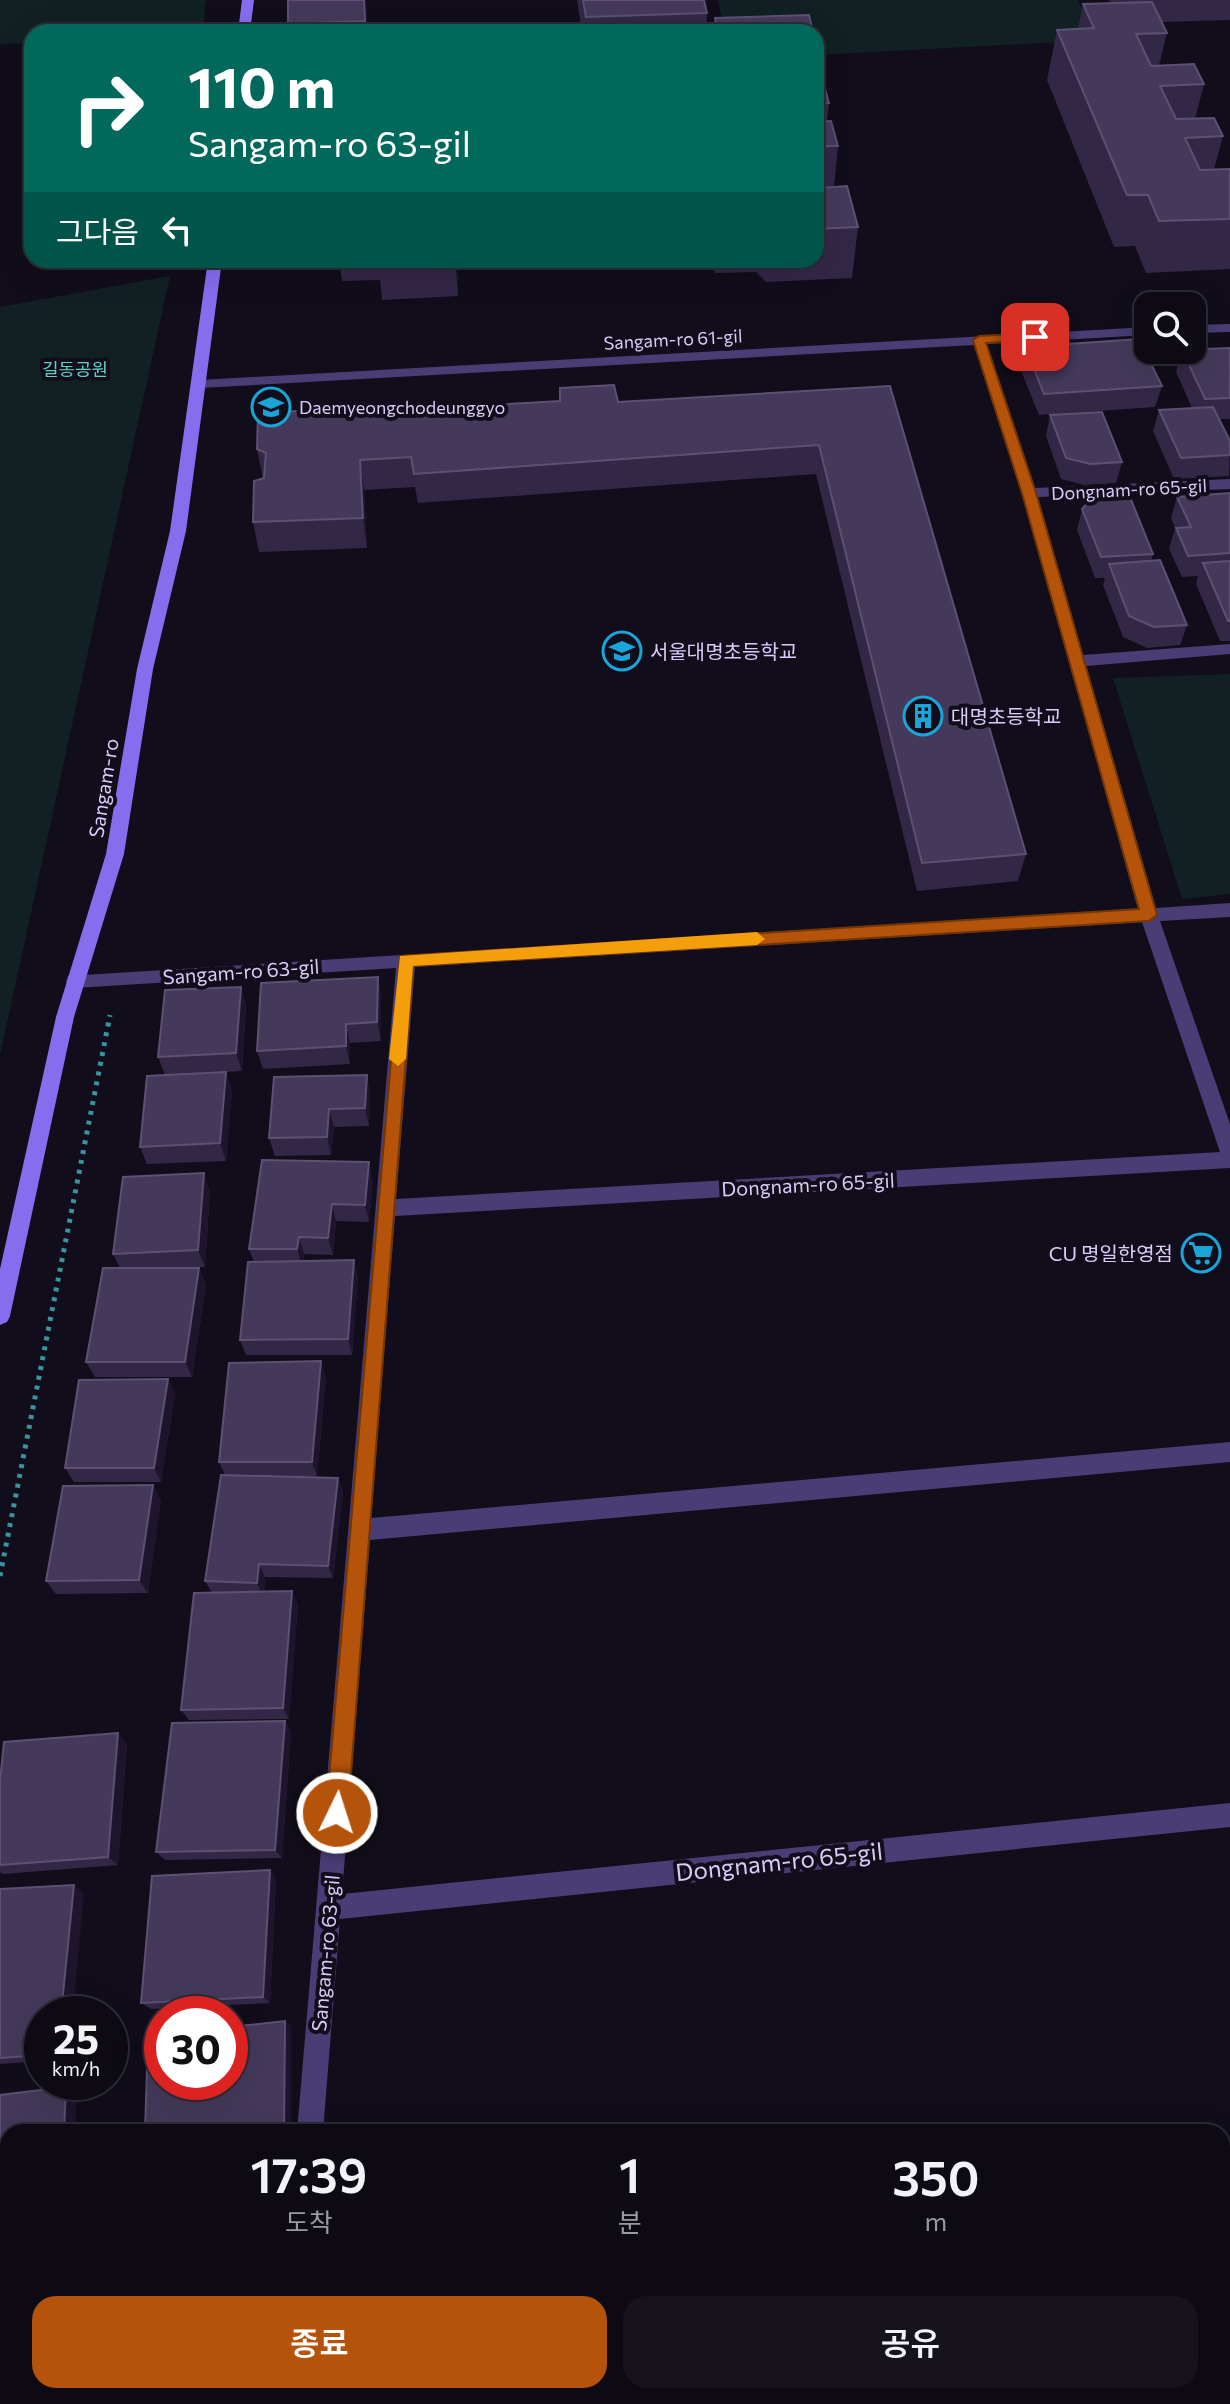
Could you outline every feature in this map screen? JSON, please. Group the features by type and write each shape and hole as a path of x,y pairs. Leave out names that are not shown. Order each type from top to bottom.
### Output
{"street":[{"path":"245,24 248,0"},
{"name":"Sangam-ro","path":"0,1316 65,1017 115,854 145,669 178,531 214,268"},
{"path":"1206,329 1230,328"},
{"name":"Sangam-ro 61-gil","path":"200,384 1134,332"},
{"name":"Dongnam-ro 65-gil","path":"979,340 1029,493 1149,915 1230,1152"},
{"name":"Dongnam-ro 65-gil","path":"1029,493 1230,484"},
{"path":"1077,661 1230,649"},
{"name":"Sangam-ro 63-gil","path":"75,981 1230,910"},
{"name":"Sangam-ro 63-gil","path":"311,2124 406,960"},
{"name":"Dongnam-ro 65-gil","path":"386,1208 1230,1160"},
{"path":"359,1530 1230,1452"},
{"name":"Dongnam-ro 65-gil","path":"329,1908 1230,1815"}],"green space":[{"path":"0,0 206,0 204,24 24,24 24,43 0,44"},
{"path":"718,0 1078,0 1099,40 824,55 824,24 723,24"},
{"name":"길동공원","path":"170,276 0,1055 0,307"},
{"path":"1230,674 1230,894 1182,899 1113,678"}],"building":[{"path":"288,0 364,0 365,21 288,24"},
{"path":"583,0 704,0 707,13 586,17"},
{"path":"1152,2 1167,33 1136,34 1151,66 1194,64 1204,84 1160,86 1176,119 1214,118 1223,136 1185,138 1200,170 1230,169 1230,219 1159,221 1148,195 1127,195 1057,30 1094,28 1083,4"},
{"path":"809,15 811,24 716,24 715,18"},
{"path":"824,85 829,103 824,103"},
{"path":"824,121 831,121 838,146 824,146"},
{"path":"847,186 858,227 824,229 824,188"},
{"path":"1134,339 1134,364 1151,364 1162,386 1044,394 1025,347"},
{"path":"1230,348 1230,398 1205,399 1189,364 1206,364 1206,349"},
{"name":"대명초등학교","path":"614,385 618,402 890,386 1026,854 922,863 819,445 414,474 411,457 360,460 363,518 253,522 254,481 264,478 266,453 257,449 258,413 359,408 359,413 560,401 560,388"},
{"path":"1213,407 1230,441 1230,455 1181,458 1159,410"},
{"path":"1102,412 1122,462 1090,464 1066,458 1050,415"},
{"path":"1128,492 1153,554 1101,557 1082,509 1095,494"},
{"path":"1230,493 1230,553 1188,556 1176,528 1191,527 1177,497"},
{"path":"1160,560 1187,625 1154,627 1129,616 1109,564"},
{"path":"1230,561 1230,621 1228,621 1203,563"},
{"path":"378,977 377,1022 346,1024 346,1046 257,1051 261,983"},
{"path":"241,987 236,1053 158,1057 165,990"},
{"path":"226,1072 220,1143 140,1147 147,1076"},
{"path":"367,1075 365,1108 329,1109 327,1137 269,1138 274,1077"},
{"path":"262,1160 369,1162 365,1205 332,1204 328,1238 299,1237 297,1249 249,1249"},
{"path":"204,1173 198,1250 113,1254 123,1177"},
{"path":"354,1260 348,1339 240,1340 248,1262"},
{"path":"103,1268 199,1268 185,1362 86,1362"},
{"path":"321,1361 312,1462 219,1462 229,1363"},
{"path":"168,1379 154,1468 65,1468 79,1380"},
{"path":"221,1475 338,1478 328,1566 259,1564 257,1583 205,1581"},
{"path":"153,1485 139,1580 46,1581 63,1486"},
{"path":"292,1591 283,1708 181,1710 194,1593"},
{"path":"285,1721 275,1850 156,1852 172,1723"},
{"path":"118,1733 108,1857 0,1865 0,1781 4,1742"},
{"path":"270,1870 263,1997 144,1996 144,2003 141,2003 152,1876"},
{"path":"74,1885 63,1996 24,1996 24,2056 0,2058 0,1889"},
{"path":"285,2021 284,2124 145,2124 146,2100 248,2100 248,2025"},
{"path":"24,2092 24,2100 65,2100 64,2124 0,2124 0,2095"}],"slow traffic":[{"path":"398,1059 406,960 757,939"}],"place":[{"name":"Daemyeongchodeunggyo","path":"271,407"},
{"name":"서울대명초등학교","path":"622,651"},
{"name":"대명초등학교","path":"923,716"},
{"name":"CU 명일한영점","path":"1201,1253"}],"route":[{"path":"337,1813 406,960 1149,915 1029,493 979,340 1035,337"}]}
